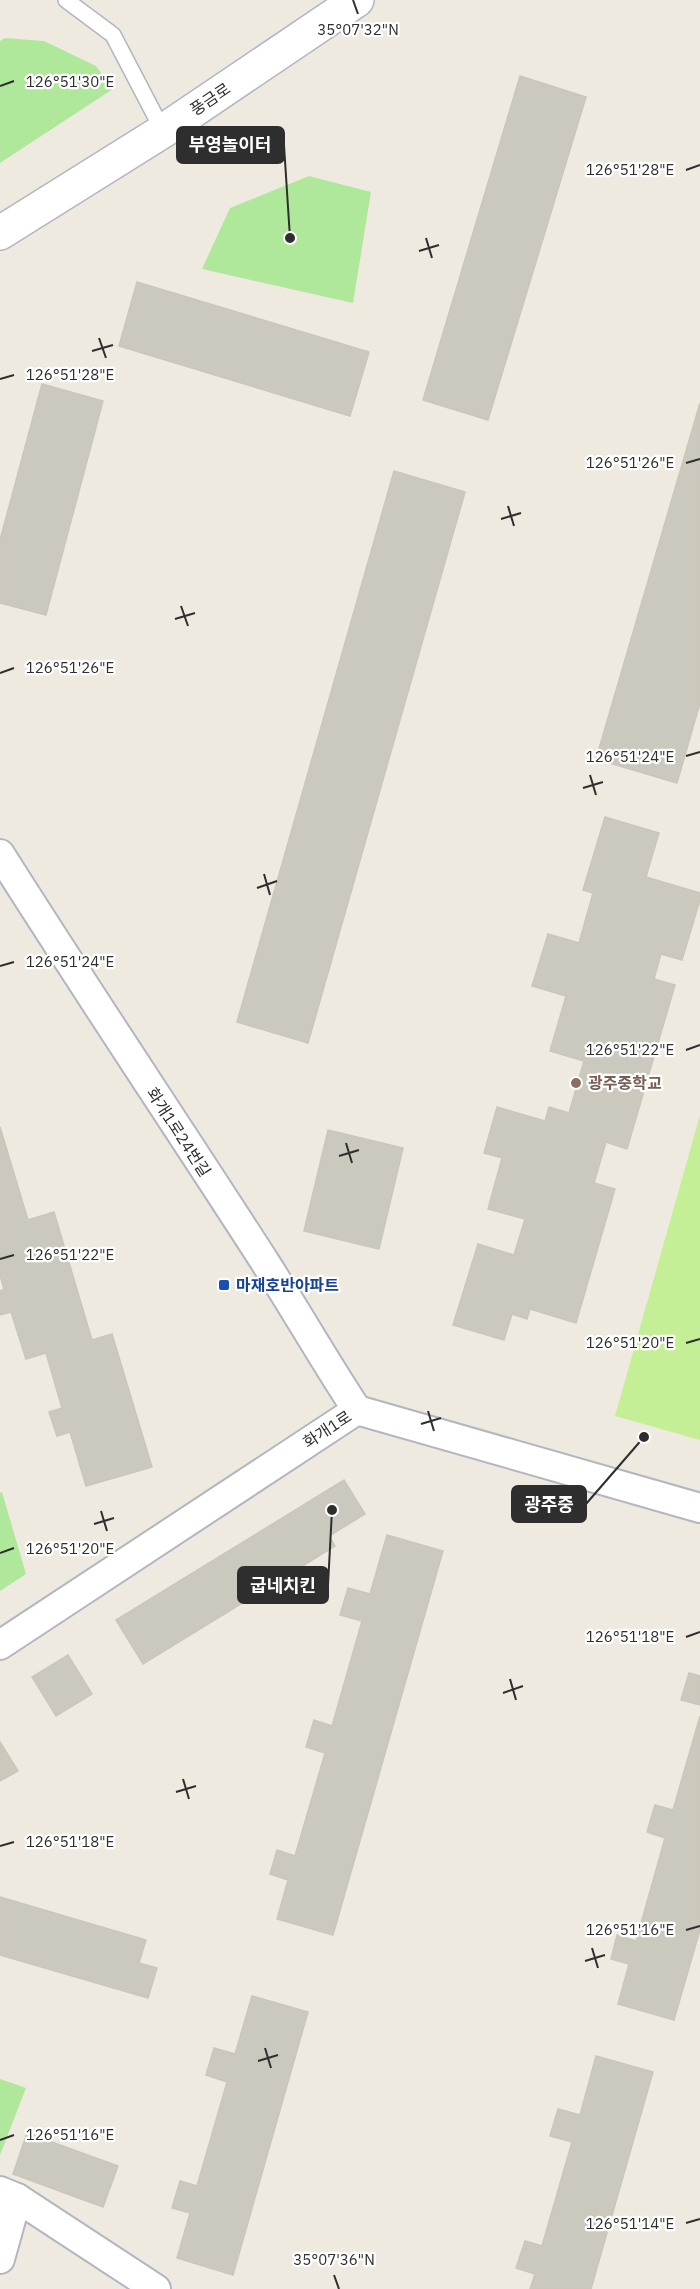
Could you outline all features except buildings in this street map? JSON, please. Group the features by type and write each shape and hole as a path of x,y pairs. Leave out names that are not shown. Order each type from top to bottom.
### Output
{"street":[{"name":"풍금로","path":"0,233 163,131 357,0"},
{"name":"화개1로24번길","path":"0,854 264,1260 357,1410"},
{"name":"화개1로","path":"0,1645 357,1410 700,1508"},
{"path":"0,2259 8,2194 156,2289"}],"lane":[{"path":"66,0 113,35 163,131"}],"green space":[{"path":"5,38 44,41 96,66 113,89 0,163 0,41"},
{"path":"309,176 371,192 353,303 202,269 230,208"},
{"path":"700,1115 700,1440 615,1416"},
{"path":"2,1492 26,1574 0,1591 0,1493"},
{"path":"0,2079 26,2088 0,2155"}],"place":[{"name":"부영놀이터","path":"290,238"},
{"name":"광주중학교","path":"576,1083"},
{"name":"마재호반아파트","path":"224,1285"},
{"name":"광주중","path":"644,1437"},
{"name":"굽네치킨","path":"332,1510"}]}
